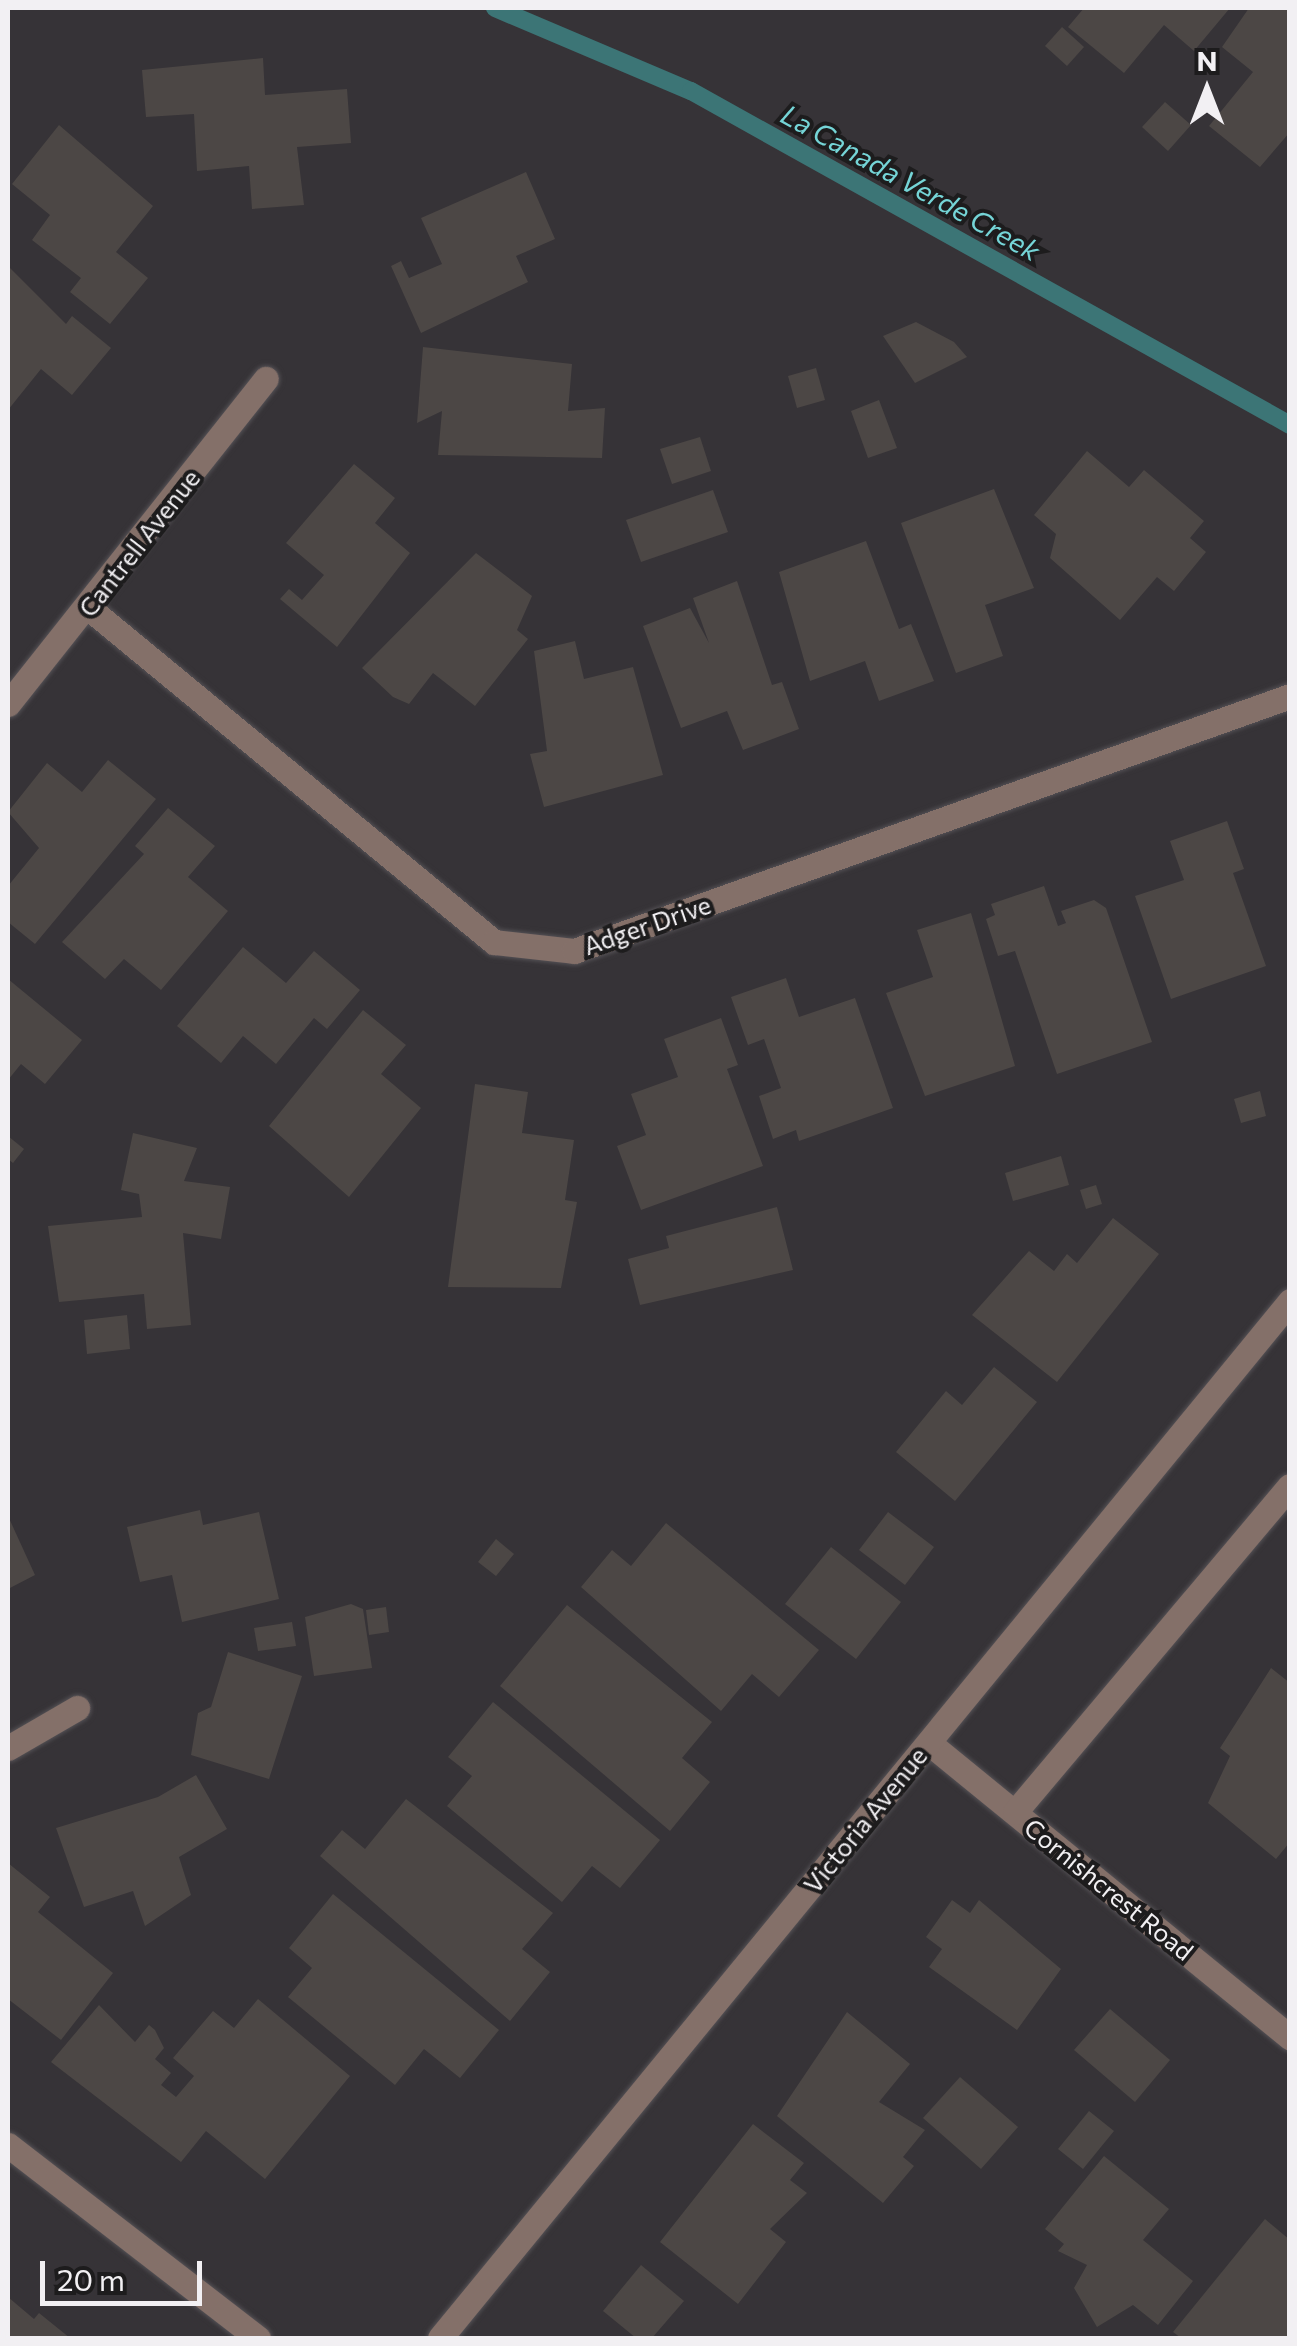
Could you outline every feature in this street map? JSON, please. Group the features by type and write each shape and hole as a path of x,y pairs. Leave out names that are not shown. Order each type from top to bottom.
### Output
{"street":[{"name":"Cantrell Avenue","path":"8,704 90,608 266,379"},
{"name":"Adger Drive","path":"90,608 494,942 574,952 1290,696"},
{"name":"Victoria Avenue","path":"440,2338 1290,1301"},
{"path":"1016,1812 1290,1486"},
{"path":"8,1748 77,1708"},
{"name":"Cornishcrest Road","path":"929,1743 1290,2037"},
{"path":"8,2145 258,2338"}],"building":[{"path":"1084,8 1230,8 1194,51 1164,25 1124,73 1068,27"},
{"path":"1249,8 1290,8 1290,132 1260,167 1209,126 1253,72 1222,47"},
{"path":"1062,27 1084,47 1067,66 1045,46"},
{"path":"263,58 265,95 347,89 351,143 297,147 304,205 252,209 249,166 197,171 194,114 146,117 142,70"},
{"path":"1165,102 1191,125 1168,151 1142,127"},
{"path":"59,125 153,206 116,252 148,278 110,324 70,292 81,278 32,240 50,215 12,184"},
{"path":"526,172 555,239 516,256 528,282 421,333 391,266 401,261 409,278 442,264 421,218"},
{"path":"8,266 66,324 72,316 111,348 72,395 41,369 8,410"},
{"path":"916,322 954,342 967,357 915,383 883,336"},
{"path":"423,347 572,364 568,411 605,408 602,458 438,455 442,411 417,423"},
{"path":"816,368 825,400 797,408 788,376"},
{"path":"879,400 897,448 868,458 851,411"},
{"path":"700,437 711,471 672,484 660,449"},
{"path":"1087,451 1129,487 1144,470 1204,521 1190,538 1206,552 1174,591 1157,577 1120,620 1050,558 1056,534 1034,515"},
{"path":"354,464 395,498 375,523 410,553 337,647 280,599 289,589 302,600 324,575 286,543"},
{"path":"994,489 1034,588 985,605 1003,656 956,673 901,523"},
{"path":"713,490 728,532 641,562 626,520"},
{"path":"866,541 899,629 911,624 934,681 879,701 865,661 810,681 779,572"},
{"path":"476,553 532,596 517,630 528,639 475,706 433,673 409,704 393,697 362,668"},
{"path":"737,581 772,685 782,682 799,729 743,750 727,711 681,728 643,626 690,608 709,643 693,598"},
{"path":"575,641 584,679 633,667 663,775 544,807 530,754 547,751 534,651"},
{"path":"108,760 156,799 35,944 8,922 8,886 39,848 8,812 47,763 82,792"},
{"path":"168,808 215,846 188,877 228,911 161,990 124,959 105,979 62,942 144,854 135,846"},
{"path":"1227,821 1244,869 1233,873 1266,966 1171,999 1135,896 1184,880 1170,841"},
{"path":"1044,886 1058,926 1066,923 1061,911 1094,900 1106,908 1152,1042 1057,1074 1015,951 998,956 986,919 995,915 991,904"},
{"path":"971,913 1015,1066 925,1096 886,993 933,977 917,930"},
{"path":"243,947 286,983 314,951 360,990 327,1029 314,1018 276,1064 243,1036 221,1063 177,1026"},
{"path":"786,978 799,1017 855,998 893,1108 799,1141 796,1130 773,1139 759,1096 781,1088 764,1039 748,1045 731,997"},
{"path":"8,979 82,1040 45,1084 21,1064 8,1080"},
{"path":"363,1010 406,1045 381,1074 421,1108 349,1197 269,1126"},
{"path":"721,1018 738,1065 727,1069 763,1166 641,1210 617,1146 646,1135 631,1094 678,1077 664,1039"},
{"path":"475,1084 528,1092 522,1133 574,1140 565,1200 577,1202 561,1288 448,1287"},
{"path":"1260,1091 1266,1116 1241,1123 1234,1099"},
{"path":"133,1133 197,1148 184,1181 230,1187 221,1239 183,1233 191,1325 147,1329 144,1294 59,1302 48,1226 142,1217 139,1194 121,1190"},
{"path":"8,1136 24,1149 13,1163 8,1159"},
{"path":"1061,1156 1069,1185 1013,1201 1005,1173"},
{"path":"1096,1185 1102,1204 1086,1209 1080,1190"},
{"path":"777,1207 793,1270 640,1305 628,1259 669,1248 666,1236"},
{"path":"1113,1218 1159,1254 1057,1382 972,1315 1029,1251 1054,1271 1067,1254 1077,1263"},
{"path":"127,1315 130,1349 87,1354 84,1320"},
{"path":"994,1367 1037,1402 955,1501 896,1452 946,1391 962,1405"},
{"path":"200,1510 203,1525 259,1512 279,1599 182,1622 172,1575 140,1582 127,1527"},
{"path":"888,1512 934,1547 905,1585 859,1550"},
{"path":"8,1516 35,1575 8,1589"},
{"path":"666,1523 819,1650 779,1697 752,1674 721,1711 581,1587 612,1550 631,1566"},
{"path":"496,1539 514,1554 496,1576 478,1562"},
{"path":"831,1547 901,1602 856,1659 785,1604"},
{"path":"351,1604 363,1609 372,1668 314,1676 305,1617"},
{"path":"567,1605 712,1722 682,1758 710,1782 670,1831 500,1686"},
{"path":"386,1607 389,1632 369,1635 366,1610"},
{"path":"292,1622 296,1646 258,1651 254,1628"},
{"path":"228,1652 302,1676 269,1779 191,1755 198,1713 211,1707"},
{"path":"1271,1668 1290,1683 1290,1842 1276,1859 1208,1803 1230,1756 1220,1748"},
{"path":"493,1702 660,1840 620,1888 592,1866 562,1902 447,1806 472,1776 448,1757"},
{"path":"196,1775 227,1829 179,1857 191,1895 145,1926 133,1891 84,1907 56,1828 158,1797"},
{"path":"406,1799 553,1913 522,1949 550,1972 510,2021 320,1856 342,1830 365,1849"},
{"path":"8,1863 50,1897 38,1912 113,1973 61,2040 8,1999"},
{"path":"333,1894 499,2030 460,2078 424,2049 395,2085 288,1997 312,1968 289,1948"},
{"path":"952,1900 970,1913 979,1900 1061,1969 1017,2030 929,1967 942,1949 926,1937"},
{"path":"258,1999 350,2076 265,2179 206,2131 181,2162 51,2062 99,2005 135,2042 149,2025 155,2030 164,2048 155,2059 171,2073 161,2085 176,2097 194,2076 173,2058 213,2011 234,2028"},
{"path":"1110,2009 1170,2060 1135,2102 1074,2050"},
{"path":"847,2012 910,2064 879,2102 925,2130 903,2157 914,2166 883,2203 777,2116"},
{"path":"960,2077 1018,2127 981,2169 923,2118"},
{"path":"1089,2111 1114,2131 1083,2169 1058,2149"},
{"path":"753,2124 804,2163 790,2180 807,2193 770,2229 786,2242 738,2304 660,2242"},
{"path":"1104,2156 1169,2209 1143,2240 1193,2281 1158,2325 1133,2305 1097,2327 1074,2288 1087,2265 1058,2251 1064,2244 1045,2229"},
{"path":"1265,2219 1290,2240 1290,2338 1181,2338 1173,2332"},
{"path":"641,2265 684,2301 652,2338 636,2338 603,2311"},
{"path":"8,2297 34,2319 39,2313 70,2338 8,2338"}],"waterway":[{"name":"La Canada Verde Creek","path":"495,8 691,91 1290,425"}]}
